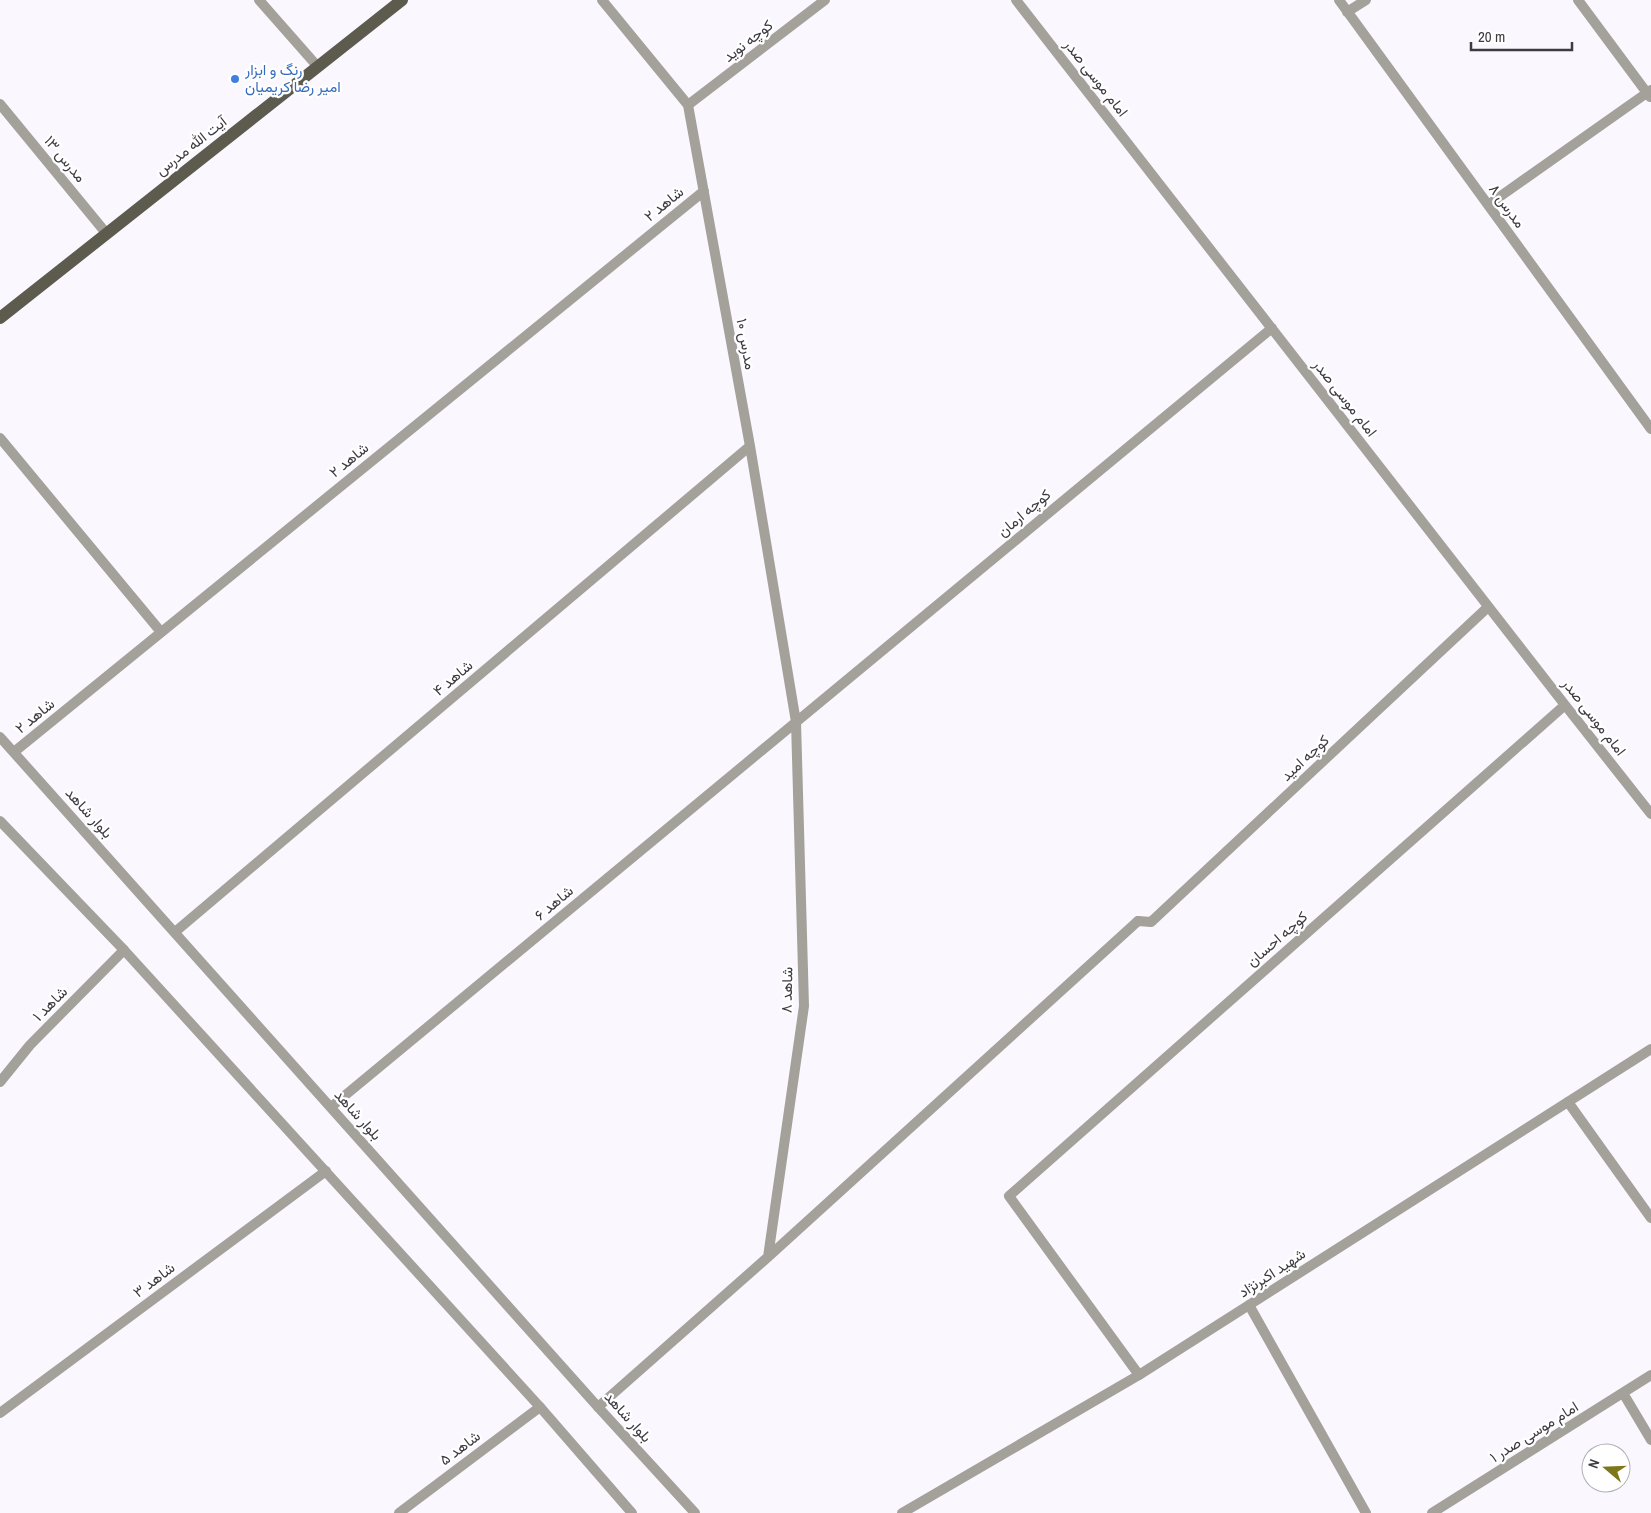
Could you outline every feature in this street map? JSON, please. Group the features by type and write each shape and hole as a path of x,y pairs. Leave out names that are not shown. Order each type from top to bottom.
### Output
{"main road":[{"name":"آیت الله مدرس","path":"0,318 402,0"}],"street":[{"path":"259,0 318,67"},
{"name":"مدرس ۱۰","path":"602,0 688,105 750,446 796,722"},
{"name":"کوچه نوید","path":"688,105 825,0"},
{"name":"امام موسی صدر","path":"1016,0 1564,706 1651,814"},
{"name":"مدرس ۸","path":"1339,0 1651,429"},
{"path":"1347,12 1366,0"},
{"path":"1488,205 1650,94 1578,0"},
{"name":"مدرس ۱۳","path":"0,104 106,234"},
{"name":"شاهد ۲","path":"14,752 704,191"},
{"name":"کوچه ارمان","path":"796,722 1272,328"},
{"path":"0,438 161,632"},
{"name":"شاهد ۴","path":"175,932 750,446"},
{"name":"کوچه امید","path":"768,1257 1138,921 1151,922 1488,607"},
{"name":"کوچه احسان","path":"1139,1376 1009,1196 1564,706"},
{"name":"شاهد ۶","path":"330,1107 796,722"},
{"name":"شاهد ۸","path":"768,1257 804,1006 796,722"},
{"name":"بلوار شاهد","path":"0,737 598,1407 696,1513"},
{"path":"0,821 124,950 326,1171 540,1407 632,1513"},
{"name":"شاهد ۱","path":"0,1082 30,1045 124,950"},
{"name":"شهید اکبرنژاد","path":"902,1513 1139,1376 1651,1048"},
{"path":"1568,1102 1651,1218"},
{"name":"شاهد ۳","path":"0,1413 326,1171"},
{"path":"598,1407 768,1257"},
{"path":"1249,1305 1366,1513"},
{"name":"امام موسی صدر ۱","path":"1432,1513 1651,1375"},
{"path":"1623,1393 1651,1440"},
{"name":"شاهد ۵","path":"399,1513 540,1407"}],"place":[{"name":"رنگ و ابزار امیر رضا کریمیان","path":"235,79"}]}
